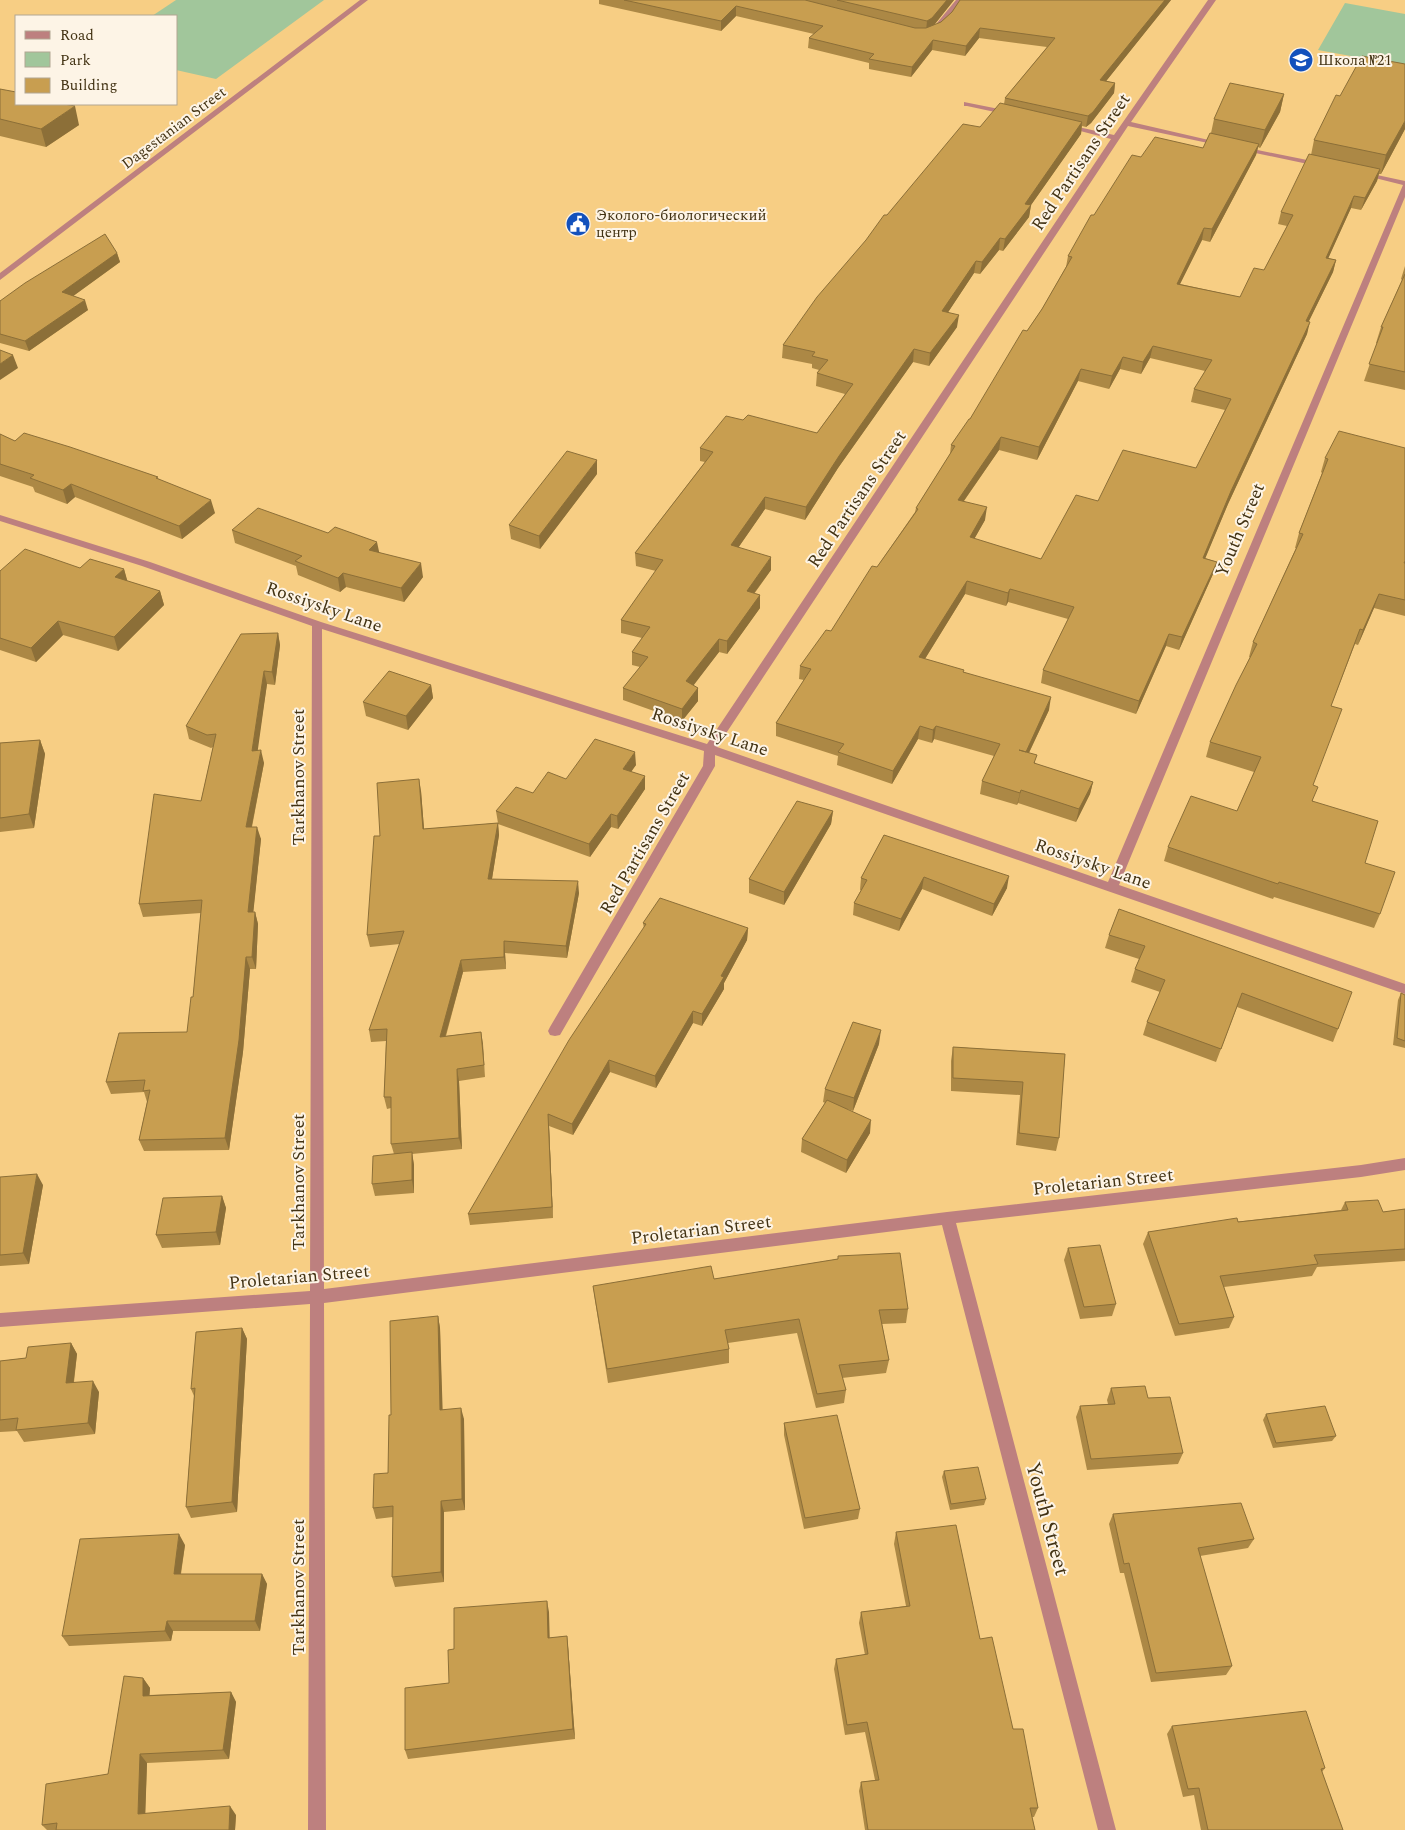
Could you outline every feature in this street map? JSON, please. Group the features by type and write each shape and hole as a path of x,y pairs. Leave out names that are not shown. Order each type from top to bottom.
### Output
{"street":[{"name":"Dagestanian Street","path":"0,277 364,0"},
{"path":"935,32 960,0"},
{"name":"Red Partisans Street","path":"555,1031 709,766 710,749 1126,123 1212,0"},
{"path":"967,104 1014,114"},
{"path":"1126,123 1328,166"},
{"path":"1061,125 1117,138"},
{"path":"1357,172 1405,183"},
{"name":"Youth Street","path":"1111,888 1405,187"},
{"name":"Rossiysky Lane","path":"0,518 146,564 317,624 710,749 1405,988"},
{"name":"Tarkhanov Street","path":"317,624 316,1296 318,1830"},
{"name":"Proletarian Street","path":"0,1320 316,1296 947,1218 1361,1171 1405,1164"},
{"name":"Youth Street","path":"947,1218 1107,1830"}],"green space":[{"path":"176,0 324,0 216,79 178,70 178,15 154,15"},
{"path":"1345,3 1405,14 1405,66 1318,50"}],"building":[{"path":"624,0 805,0 915,28 926,28 941,22 952,12 960,0 1165,0 1100,80 1115,83 1088,116 1005,98 1055,38 980,28 966,46 933,40 912,67 869,59 874,54 809,38 823,26 736,6 721,21"},
{"path":"837,0 947,0 932,18 927,21"},
{"path":"1362,56 1405,64 1405,121 1386,155 1314,140 1336,95 1340,96"},
{"path":"1230,83 1284,94 1265,130 1214,119"},
{"path":"0,89 15,92 15,105 75,106 41,129 0,119"},
{"path":"1000,103 1082,122 1025,204 1031,205 1005,239 1000,238 982,262 976,261 942,311 959,315 930,353 914,349 839,456 806,507 765,497 731,545 771,557 747,591 760,595 727,641 719,639 686,681 698,688 682,709 623,688 648,657 632,652 650,627 621,620 663,560 635,553 713,452 700,448 726,416 743,420 748,415 817,433 853,384 817,373 828,360 812,356 815,352 783,345 817,297 866,240 884,215 887,215 963,124 980,127"},
{"path":"1210,133 1259,144 1212,229 1204,228 1177,284 1240,297 1254,268 1264,270 1293,215 1281,212 1309,154 1380,169 1365,198 1354,196 1326,258 1336,260 1306,321 1310,322 1231,491 1203,558 1217,562 1182,637 1169,634 1139,701 1043,670 1074,607 1010,589 1008,593 967,581 919,657 964,670 963,672 1051,697 1026,752 1037,755 1034,763 1093,782 1079,809 1021,790 1020,793 982,781 1000,744 936,726 933,730 920,726 893,771 838,752 844,744 776,723 811,669 800,666 826,630 831,631 872,566 877,567 918,509 916,508 955,446 951,445 970,419 1023,330 1027,331 1042,309 1072,257 1068,256 1091,215 1094,215 1132,155 1141,157 1155,137 1203,148","holes":["1153,346 1212,360 1194,389 1231,399 1196,468 1123,450 1098,501 1076,495 1041,559 970,537 987,507 958,500 1001,437 1039,447 1081,369 1112,376 1123,357 1143,362"]},
{"path":"105,234 117,253 62,292 85,300 25,341 0,334 0,301 25,283"},
{"path":"1405,274 1405,372 1369,364 1383,327 1381,327"},
{"path":"0,350 13,355 0,364"},
{"path":"1339,431 1405,448 1405,600 1379,594 1363,630 1360,629 1331,706 1342,709 1313,785 1318,787 1312,801 1378,821 1365,863 1395,872 1380,914 1279,882 1278,884 1168,847 1191,796 1237,811 1261,757 1210,742 1257,644 1253,642 1303,534 1299,533 1328,459 1325,458"},
{"path":"24,433 158,477 156,478 211,500 179,526 71,484 63,490 30,478 34,475 0,464 0,434 15,441"},
{"path":"567,451 597,460 539,536 509,525"},
{"path":"258,508 328,533 335,527 377,542 369,550 421,563 401,588 343,573 338,578 295,561 302,556 232,530"},
{"path":"25,549 80,568 90,559 124,569 115,577 160,591 114,637 58,621 31,648 0,638 0,571"},
{"path":"278,633 272,672 264,671 252,751 261,750 246,827 257,827 248,912 255,912 252,957 246,957 239,1040 225,1138 139,1140 150,1090 143,1091 145,1080 106,1082 119,1033 187,1032 191,997 193,997 202,900 139,904 154,794 201,801 216,734 207,735 186,726 241,634"},
{"path":"389,671 431,685 406,716 363,702"},
{"path":"595,739 635,752 623,769 645,776 617,816 611,814 589,844 496,811 516,787 533,793 548,772 566,779"},
{"path":"40,740 29,814 0,818 0,743"},
{"path":"419,779 423,829 498,823 488,879 578,881 566,946 504,941 504,957 461,960 440,1037 481,1032 484,1065 457,1069 459,1138 391,1144 391,1097 384,1097 387,1029 369,1030 404,931 367,935 374,836 380,836 377,783"},
{"path":"797,801 833,811 784,892 749,879"},
{"path":"884,835 1009,876 994,904 924,877 901,919 854,903 867,880 861,878"},
{"path":"660,898 748,928 721,976 724,977 702,1014 693,1011 655,1076 609,1060 572,1124 548,1114 552,1207 468,1214 569,1040 646,924 643,923"},
{"path":"1119,909 1352,992 1338,1029 1242,993 1221,1049 1147,1022 1165,980 1135,969 1145,946 1109,935"},
{"path":"1401,993 1405,995 1405,1041 1397,1038"},
{"path":"853,1022 881,1030 854,1098 825,1089"},
{"path":"953,1047 1065,1054 1059,1138 1019,1133 1023,1082 953,1078"},
{"path":"827,1100 871,1120 847,1160 802,1139"},
{"path":"412,1152 412,1180 372,1184 373,1156"},
{"path":"37,1174 23,1253 0,1255 0,1177"},
{"path":"222,1196 216,1232 156,1235 163,1198"},
{"path":"1378,1200 1383,1212 1405,1209 1405,1249 1314,1255 1318,1264 1220,1276 1234,1317 1179,1324 1148,1232 1237,1218 1238,1222 1348,1210 1345,1202"},
{"path":"1100,1245 1116,1304 1084,1307 1068,1248"},
{"path":"900,1253 908,1309 879,1310 889,1360 839,1365 846,1390 817,1394 799,1319 725,1330 729,1349 607,1369 593,1286 711,1266 714,1279 838,1259 838,1256"},
{"path":"438,1316 440,1410 461,1408 462,1499 441,1501 441,1572 392,1577 393,1506 373,1508 374,1474 388,1473 389,1415 391,1415 390,1321"},
{"path":"242,1328 232,1502 186,1507 195,1388 191,1389 196,1332"},
{"path":"71,1343 66,1383 93,1381 88,1423 16,1430 18,1418 0,1420 0,1361 26,1358 28,1347"},
{"path":"1145,1386 1148,1398 1170,1397 1183,1453 1091,1459 1080,1406 1115,1404 1111,1388"},
{"path":"1325,1406 1336,1436 1276,1443 1266,1414"},
{"path":"837,1415 860,1509 805,1518 784,1423"},
{"path":"978,1467 986,1499 951,1504 944,1471"},
{"path":"1241,1503 1254,1539 1198,1548 1232,1666 1156,1673 1129,1563 1124,1564 1113,1514"},
{"path":"956,1525 980,1639 992,1637 1013,1729 1023,1729 1038,1808 1030,1808 1035,1830 868,1830 861,1782 879,1780 867,1722 847,1725 836,1659 868,1654 861,1612 910,1606 896,1532"},
{"path":"179,1534 174,1574 262,1574 255,1621 167,1621 165,1631 62,1636 80,1539"},
{"path":"547,1601 548,1638 567,1636 573,1729 405,1750 405,1688 449,1683 448,1650 454,1649 454,1608"},
{"path":"124,1676 143,1678 143,1696 231,1692 223,1750 140,1754 138,1814 230,1806 229,1830 56,1830 57,1823 42,1825 46,1784 108,1774"},
{"path":"1306,1711 1325,1768 1321,1769 1343,1830 1208,1830 1199,1788 1188,1789 1172,1726"}],"place":[{"name":"Школа №21","path":"1301,60"},
{"name":"Эколого-биологический центр","path":"578,224"}]}
